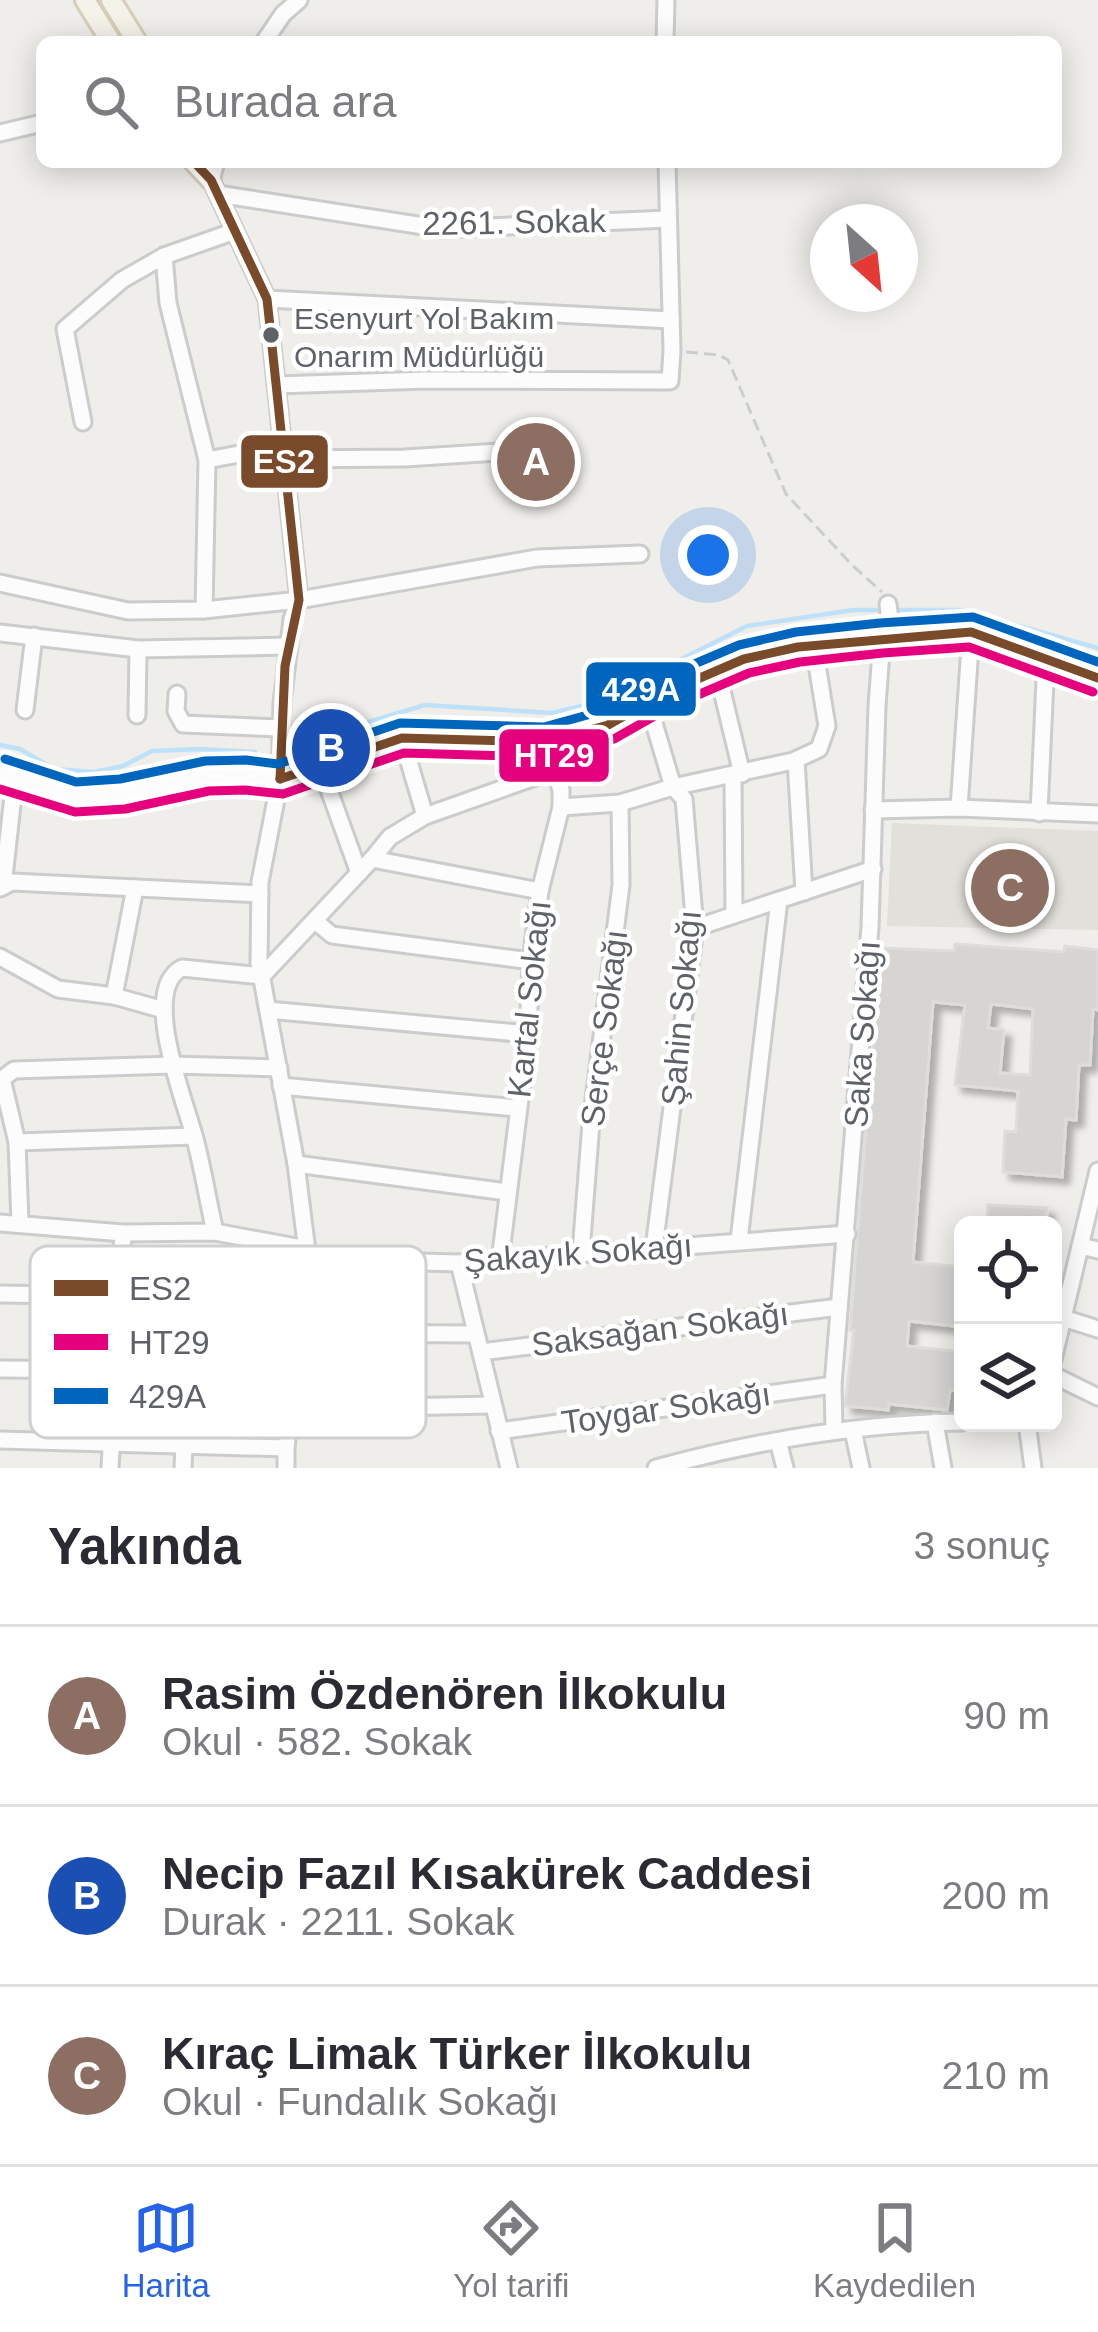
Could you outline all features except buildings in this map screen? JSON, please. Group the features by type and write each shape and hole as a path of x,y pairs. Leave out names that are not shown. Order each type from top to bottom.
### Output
{"main road":[{"path":"85,0 107,36"},
{"path":"112,0 133,36"}],"street":[{"path":"268,36 299,0"},
{"path":"665,36 666,0"},
{"path":"0,134 36,125"},
{"path":"276,385 670,381 667,168"},
{"path":"212,175 268,299 299,600 289,646 280,779 260,894 259,963 307,1246"},
{"name":"2261. Sokak","path":"212,175 443,230 668,219"},
{"path":"83,422 65,329 122,280 164,256 235,231"},
{"path":"164,256 168,303 207,460 204,610"},
{"path":"268,299 671,320"},
{"path":"207,460 282,453 405,458 561,448"},
{"path":"0,583 128,611 204,610 299,600 537,558 640,554"},
{"name":"Saka Sokağı","path":"834,1430 832,1385 847,1234 888,604"},
{"path":"260,894 13,882 2,887 8,776 74,797 122,794 207,776 280,779 402,738 546,742 608,725 744,659 889,632 971,632 1098,678"},
{"path":"959,808 971,632"},
{"path":"0,633 138,649 289,646"},
{"path":"26,710 34,636"},
{"path":"561,807 620,803 796,760 819,749 827,726 814,646"},
{"path":"137,716 138,649"},
{"path":"1039,813 1046,658"},
{"path":"717,670 737,775 734,915"},
{"path":"177,694 176,711 183,724 281,728"},
{"name":"Şahin Sokağı","path":"648,703 673,787 684,799 695,928 654,1249"},
{"path":"402,738 425,816"},
{"name":"Kartal Sokağı","path":"500,1261 540,891 561,807 562,790 546,742"},
{"path":"796,760 804,892"},
{"path":"320,765 359,873"},
{"path":"262,976 390,837 425,816 555,770"},
{"name":"Serçe Sokağı","path":"580,1252 621,885 620,803"},
{"path":"873,810 1098,814"},
{"path":"372,859 540,891"},
{"path":"695,928 873,869"},
{"path":"114,996 135,888"},
{"path":"739,1240 779,900"},
{"path":"315,921 332,934 531,961"},
{"path":"0,957 58,989 114,996 164,1010"},
{"path":"215,1232 194,1136 172,1065 164,1010 168,980 182,968 262,976"},
{"path":"268,1010 527,1034"},
{"path":"20,1223 9,1180 17,1142 2,1079 14,1070 172,1065 517,1108"},
{"path":"17,1142 194,1136"},
{"path":"296,1164 507,1192"},
{"path":"1062,1324 1098,1171"},
{"name":"Şakayık Sokağı","path":"0,1223 123,1233 215,1232 274,1246"},
{"path":"122,1246 123,1233"},
{"name":"Şakayık Sokağı","path":"426,1261 500,1261 847,1234"},
{"path":"1080,1246 1098,1250"},
{"path":"459,1263 509,1468"},
{"path":"0,1294 30,1295"},
{"name":"Saksağan Sokağı","path":"481,1352 838,1307"},
{"path":"1063,1318 1098,1329"},
{"path":"426,1334 476,1334"},
{"path":"1062,1379 1098,1397"},
{"name":"Toygar Sokağı","path":"500,1431 832,1385"},
{"path":"426,1407 493,1406"},
{"path":"935,1422 943,1468"},
{"path":"656,1468 834,1430 954,1422"},
{"path":"853,1430 861,1468"},
{"path":"1028,1432 1033,1468"},
{"path":"110,1468 112,1438"},
{"path":"286,1468 287,1438"},
{"path":"0,1440 286,1448"},
{"path":"778,1441 785,1468"},
{"path":"183,1468 184,1445"}],"path":[{"path":"672,352 719,355 728,360 786,494 884,594 888,604"}],"shaded area":[{"path":"892,823 1098,831 1098,930 887,926"}],"waterway":[{"path":"295,744 425,705 552,713 594,703 747,626 882,610"},
{"path":"893,610 964,610 1098,648"},
{"path":"0,745 20,749 54,769 94,772 123,766 152,751 255,752"}],"transit line":[{"name":"ES2","path":"200,168 211,180 267,299 299,600 285,666 280,779"},
{"name":"429A","path":"5,759 76,782 120,779 205,761 278,764 400,723 544,727 602,711 659,679 739,645 796,632 880,623 973,617 1098,662"},
{"name":"ES2","path":"280,779 402,738 546,742 608,725 665,693 744,659 798,647 971,632 1098,678"},
{"name":"HT29","path":"0,789 75,812 125,809 209,791 283,794 404,753 549,757 614,739 672,706 749,673 883,653 969,647 1093,692"}],"place":[{"name":"Esenyurt Yol Bakım Onarım Müdürlüğü","path":"271,335"},
{"name":"Rasim Özdenören İlkokulu","path":"536,462"},
{"name":"Necip Fazıl Kısakürek Caddesi","path":"331,748"},
{"name":"Kıraç Limak Türker İlkokulu","path":"1010,888"}]}
